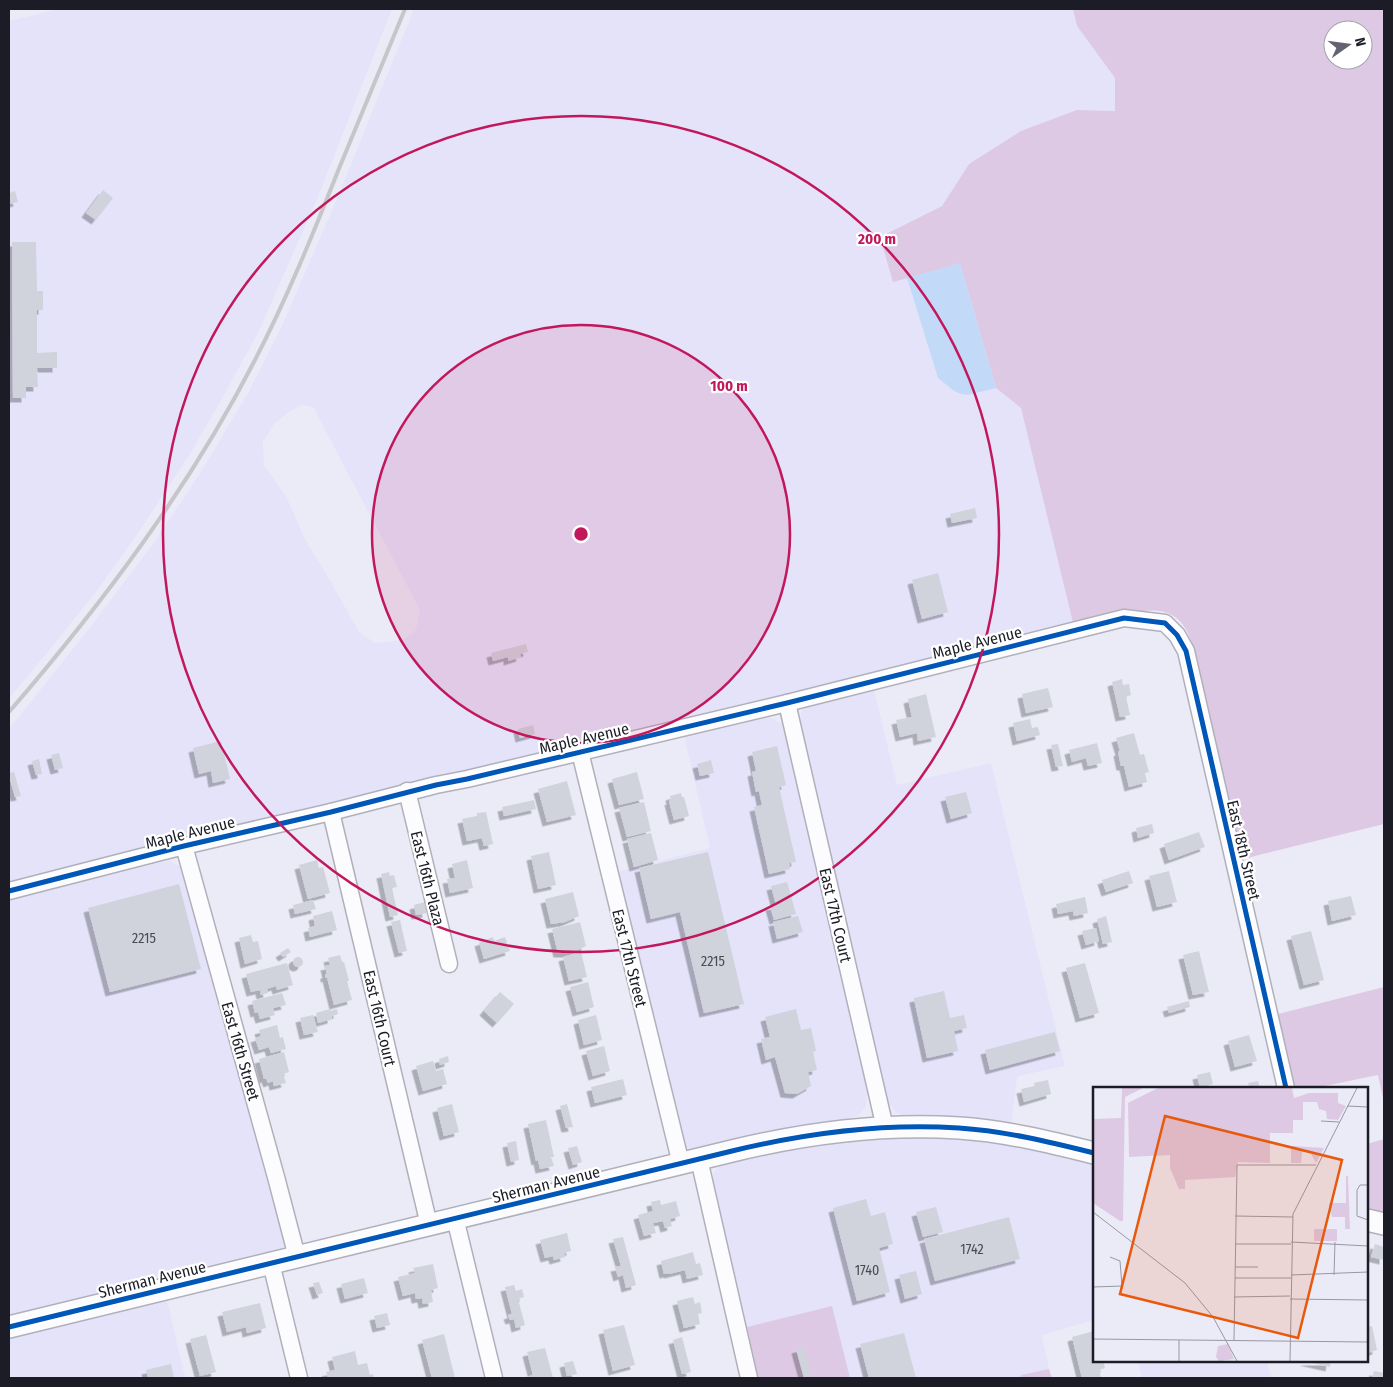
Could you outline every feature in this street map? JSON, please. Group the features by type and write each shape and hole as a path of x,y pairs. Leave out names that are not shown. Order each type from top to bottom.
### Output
{"street":[{"name":"Maple Avenue","path":"9,891 407,792 787,703 1124,618 1165,623"},
{"name":"East 18th Street","path":"1165,623 1177,634 1186,651 1286,1087"},
{"name":"East 17th Court","path":"787,703 885,1128"},
{"name":"East 17th Street","path":"580,752 749,1378"},
{"name":"East 16th Plaza","path":"407,792 449,964"},
{"name":"East 16th Court","path":"330,812 429,1225"},
{"name":"East 16th Street","path":"184,846 297,1257"},
{"name":"Sherman Avenue","path":"9,1327 748,1147 813,1135 885,1128 930,1127 987,1131 1047,1141 1093,1152"},
{"path":"455,1218 494,1378"},
{"path":"1368,1220 1384,1224"},
{"path":"271,1263 299,1378"}],"shaded area":[{"path":"59,9 392,9 318,197 259,331 219,404 188,457 99,588 9,698 9,21"},
{"path":"414,9 1073,9 1077,26 1115,78 1116,111 1077,110 969,164 942,206 880,237 893,281 907,278 938,378 954,391 961,394 968,395 996,388 1021,408 1074,627 618,734 9,884 9,728 90,627 153,544 201,472 249,391 281,328 333,208","holes":["302,405 313,407 420,610 416,630 403,640 375,643 359,632 305,539 286,496 264,465 263,442 274,424 290,411"]},
{"path":"1073,9 1384,9 1384,824 1239,860 1212,743 1194,649 1183,624 1175,617 1166,613 1145,611 1074,627 1021,408 996,388 960,264 893,282 880,237 942,206 969,164 1021,131 1077,110 1115,111 1115,78 1077,26"},
{"path":"960,263 996,388 968,395 954,391 938,378 907,278"},
{"path":"874,690 897,785 991,763 1065,1066 1017,1078 1011,1127 908,1118 897,1113 887,1101 799,722 802,710 808,706"},
{"path":"760,717 771,718 781,723 784,728 859,1048 867,1094 866,1106 859,1115 846,1120 778,1130 693,1151 683,1145 617,872 710,848 684,735"},
{"path":"169,861 182,867 285,1243 281,1251 9,1317 9,898"},
{"path":"1384,987 1384,1103 1378,1075 1320,1087 1295,1087 1278,1014"},
{"path":"878,1136 971,1137 1093,1161 1093,1320 1042,1335 1049,1369 1021,1375 1020,1378 850,1378 832,1306 747,1327 712,1181 714,1172 722,1164 754,1154"},
{"path":"1384,1139 1384,1216 1368,1211 1368,1144"},
{"path":"166,1295 185,1378 9,1378 9,1337"},
{"path":"832,1306 850,1378 758,1378 747,1327"},
{"path":"1138,1362 1267,1362 1271,1378 1142,1378"},
{"path":"1049,1369 1052,1378 1020,1378 1021,1375"}],"building":[{"path":"103,190 113,198 96,220 86,213"},
{"path":"15,191 18,202 9,204 9,193"},
{"path":"12,242 36,242 37,291 43,291 43,310 37,310 37,353 57,352 57,368 37,368 38,387 26,387 26,398 13,398"},
{"path":"975,508 977,518 952,523 950,514"},
{"path":"938,573 948,612 922,619 912,580"},
{"path":"526,644 528,652 520,654 521,657 508,661 508,657 493,661 491,653"},
{"path":"1122,679 1123,685 1129,684 1131,695 1126,697 1130,715 1120,717 1112,682"},
{"path":"1048,688 1053,707 1026,713 1022,694"},
{"path":"926,694 936,737 918,741 917,733 900,737 896,720 912,717 908,699"},
{"path":"1030,719 1032,728 1038,727 1040,735 1017,741 1013,723"},
{"path":"533,725 535,734 520,738 518,729"},
{"path":"1134,733 1140,755 1144,754 1149,772 1145,773 1147,782 1129,787 1124,766 1121,766 1118,752 1120,751 1116,738"},
{"path":"221,741 230,779 213,783 211,771 199,774 193,748"},
{"path":"1097,743 1102,763 1088,766 1086,758 1072,762 1069,750"},
{"path":"1058,744 1063,766 1056,767 1051,745"},
{"path":"777,746 786,785 779,787 796,862 789,863 790,869 769,874 754,807 762,805 759,791 756,792 752,772 756,771 752,752"},
{"path":"59,753 63,768 55,770 51,755"},
{"path":"39,759 42,774 36,775 32,761"},
{"path":"711,760 714,773 700,776 697,764"},
{"path":"14,772 21,796 15,797 9,775 9,773"},
{"path":"637,772 644,799 619,805 612,779"},
{"path":"567,781 576,815 547,822 538,789"},
{"path":"966,792 972,813 951,819 945,797"},
{"path":"681,793 682,797 684,797 689,816 674,820 669,801 671,800 670,796"},
{"path":"534,800 536,809 504,816 502,807"},
{"path":"644,802 651,831 627,837 619,808"},
{"path":"486,812 493,844 484,846 482,838 467,841 462,819 477,816 477,813"},
{"path":"1152,824 1154,833 1138,838 1136,828"},
{"path":"1199,832 1205,847 1169,860 1164,844"},
{"path":"651,833 658,860 634,867 627,839"},
{"path":"549,852 556,885 538,889 531,856"},
{"path":"708,852 744,1004 704,1013 680,912 651,919 639,868"},
{"path":"317,860 319,868 323,867 330,893 308,899 299,865"},
{"path":"467,860 473,888 450,893 447,879 455,878 452,864"},
{"path":"1129,871 1133,883 1106,892 1102,880"},
{"path":"1169,871 1177,902 1157,907 1149,876"},
{"path":"389,872 390,876 394,875 397,887 392,888 398,915 390,917 381,874"},
{"path":"787,882 796,914 774,920 770,906 776,905 771,886"},
{"path":"179,884 201,969 110,992 88,908"},
{"path":"573,892 579,916 565,922 551,924 545,899"},
{"path":"1351,896 1356,915 1332,921 1328,901"},
{"path":"1085,897 1088,913 1074,916 1073,911 1058,914 1056,904"},
{"path":"313,900 316,909 295,914 293,905"},
{"path":"425,902 427,913 416,915 414,905"},
{"path":"332,911 337,930 310,937 308,928 315,926 313,916"},
{"path":"798,916 803,932 777,939 773,922"},
{"path":"1106,916 1112,942 1103,944 1097,919"},
{"path":"400,920 407,951 399,953 391,922"},
{"path":"580,922 586,946 572,953 558,953 552,929"},
{"path":"1096,928 1099,941 1086,945 1082,931"},
{"path":"1311,931 1324,980 1304,985 1291,936"},
{"path":"251,935 253,942 258,941 262,959 245,964 239,938"},
{"path":"493,937 494,941 505,937 510,951 484,959 479,942"},
{"path":"288,948 291,952 283,957 280,953"},
{"path":"1199,951 1209,992 1193,995 1183,955"},
{"path":"581,952 587,977 569,981 563,957"},
{"path":"340,955 342,962 344,962 352,1000 334,1005 327,977 325,978 325,974 327,974 325,966 330,965 328,958"},
{"path":"298,957 303,962 298,967 293,962"},
{"path":"287,963 293,985 277,990 276,986 267,989 268,993 261,995 260,990 251,992 246,974"},
{"path":"1085,963 1099,1013 1080,1018 1066,968"},
{"path":"588,982 594,1007 577,1012 570,987"},
{"path":"944,991 950,1018 964,1015 967,1028 954,1031 958,1051 927,1058 914,998"},
{"path":"500,992 514,1004 497,1023 484,1011"},
{"path":"282,993 286,1005 273,1008 275,1015 260,1019 258,1012 255,1013 252,1001"},
{"path":"1189,1001 1190,1007 1169,1013 1167,1007"},
{"path":"330,1009 330,1011 337,1009 338,1014 332,1016 332,1019 318,1023 316,1013"},
{"path":"796,1009 801,1030 811,1028 816,1051 813,1052 817,1070 808,1072 811,1086 797,1094 785,1093 775,1057 766,1060 761,1039 770,1037 765,1017"},
{"path":"313,1015 318,1032 304,1035 300,1018"},
{"path":"596,1015 602,1040 584,1045 578,1020"},
{"path":"277,1025 280,1038 283,1037 286,1049 271,1053 269,1047 259,1050 255,1038 261,1036 259,1030"},
{"path":"1055,1032 1060,1051 990,1070 985,1050"},
{"path":"1249,1035 1257,1061 1235,1067 1228,1041"},
{"path":"604,1046 610,1071 593,1076 586,1051"},
{"path":"284,1052 289,1072 283,1074 286,1083 274,1086 273,1081 268,1083 266,1078 264,1079 259,1059"},
{"path":"448,1056 449,1062 440,1065 439,1059"},
{"path":"433,1061 436,1071 443,1069 447,1084 423,1091 416,1066"},
{"path":"1210,1072 1213,1084 1200,1087 1197,1075"},
{"path":"623,1079 627,1095 595,1103 591,1087"},
{"path":"1048,1080 1051,1094 1024,1102 1021,1089 1035,1086 1034,1083"},
{"path":"1258,1081 1260,1087 1250,1087 1248,1083"},
{"path":"452,1104 459,1132 444,1136 437,1108"},
{"path":"567,1104 573,1127 566,1128 560,1106"},
{"path":"546,1120 554,1157 551,1157 554,1166 540,1169 538,1160 536,1161 528,1124"},
{"path":"516,1141 519,1160 511,1162 507,1143"},
{"path":"577,1146 582,1162 573,1165 568,1148"},
{"path":"866,1199 871,1216 885,1212 893,1244 879,1248 890,1292 857,1301 833,1208"},
{"path":"660,1200 661,1205 676,1201 680,1216 670,1219 672,1226 665,1228 663,1221 653,1223 656,1233 644,1236 638,1215 653,1211 651,1202"},
{"path":"936,1207 943,1232 923,1237 916,1212"},
{"path":"1009,1217 1020,1259 935,1281 924,1239"},
{"path":"567,1233 571,1251 564,1253 565,1257 554,1260 553,1256 545,1258 540,1240"},
{"path":"623,1237 636,1285 626,1288 623,1275 618,1277 615,1267 621,1266 613,1239"},
{"path":"1375,1244 1384,1247 1384,1260 1371,1257"},
{"path":"693,1252 696,1264 700,1263 703,1275 687,1279 685,1270 664,1274 661,1261"},
{"path":"433,1264 438,1288 431,1290 433,1302 423,1304 422,1298 416,1299 415,1293 403,1296 398,1277 415,1273 413,1268"},
{"path":"916,1271 922,1294 905,1299 899,1275"},
{"path":"364,1278 368,1293 345,1299 341,1284"},
{"path":"319,1282 323,1293 317,1295 313,1283"},
{"path":"514,1285 516,1291 522,1289 524,1297 518,1299 525,1325 516,1328 514,1319 510,1320 508,1315 512,1314 505,1287"},
{"path":"693,1297 695,1304 700,1302 702,1313 698,1314 700,1324 684,1328 677,1301"},
{"path":"260,1303 266,1328 247,1333 246,1327 227,1332 222,1312"},
{"path":"387,1313 390,1325 377,1328 374,1316"},
{"path":"624,1325 635,1365 613,1371 603,1330"},
{"path":"1372,1326 1377,1350 1368,1353 1368,1327"},
{"path":"1093,1331 1093,1362 1103,1362 1105,1368 1099,1370 1101,1378 1082,1378 1072,1337"},
{"path":"904,1333 916,1378 869,1378 860,1344"},
{"path":"444,1334 455,1378 432,1378 422,1340"},
{"path":"206,1335 216,1372 200,1376 190,1339"},
{"path":"682,1337 691,1372 682,1374 673,1340"},
{"path":"804,1347 811,1375 804,1378 796,1349"},
{"path":"545,1348 553,1378 523,1378 533,1375 527,1352"},
{"path":"355,1351 358,1365 367,1363 370,1375 373,1374 374,1378 328,1378 326,1372 335,1370 332,1357"},
{"path":"573,1361 577,1374 567,1376 564,1363"},
{"path":"1308,1362 1331,1362 1330,1367"},
{"path":"171,1364 174,1378 148,1378 146,1370"},
{"path":"1374,1371 1384,1373 1384,1378 1372,1378"}],"railway":[{"path":"9,712 78,629 143,542 174,498 230,406 256,358 289,289 405,9"}],"cycle path":[{"path":"9,891 184,846 331,812 436,785 787,703 1124,618 1165,623 1177,635 1186,651 1286,1087"},
{"path":"9,1327 732,1151 816,1134 902,1127 976,1129 1010,1134 1093,1153"}]}
